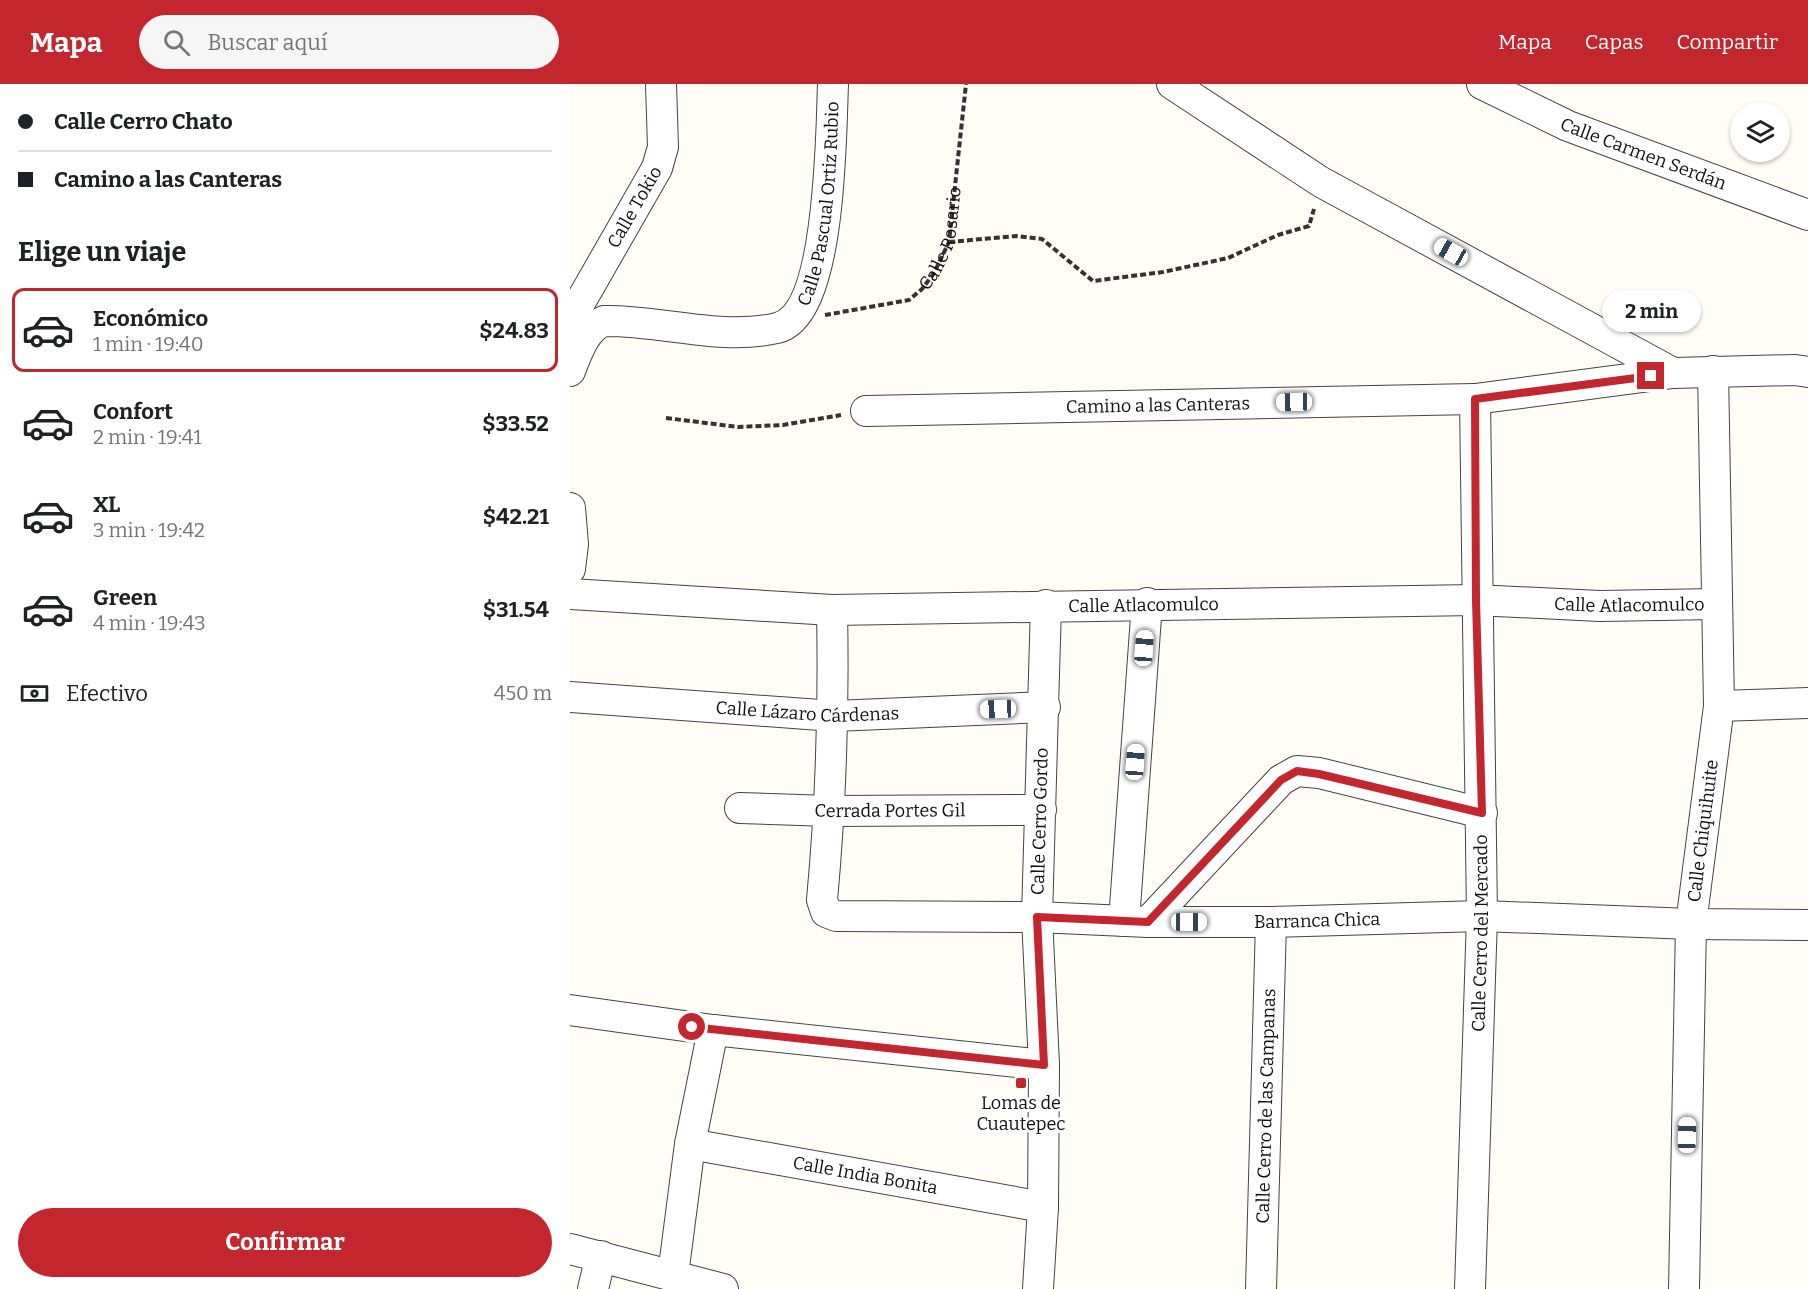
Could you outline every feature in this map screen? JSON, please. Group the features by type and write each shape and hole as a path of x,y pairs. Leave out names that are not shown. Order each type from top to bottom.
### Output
{"street":[{"name":"Calle Tokio","path":"570,320 657,168 663,147 661,84"},
{"name":"Calle Pascual Ortiz Rubio","path":"804,314 820,249 828,202 833,84"},
{"path":"1172,84 1321,182 1673,373"},
{"name":"Calle Carmen Serdán","path":"1482,84 1568,126 1808,215"},
{"path":"570,371 584,340 596,324 604,321 751,331 780,327 804,314"},
{"name":"Camino a las Canteras","path":"866,411 1475,399 1673,373 1795,370 1808,372"},
{"name":"Calle Chiquihuite","path":"1684,1289 1691,924 1719,706 1713,371"},
{"name":"Calle Cerro del Mercado","path":"1470,1289 1482,916 1475,399"},
{"path":"570,508 573,544 570,569"},
{"name":"Calle Atlacomulco","path":"570,594 832,610 1147,603 1476,600 1600,606 1717,604"},
{"path":"1136,921 1147,603"},
{"name":"Calle Cerro Gordo","path":"1038,1289 1043,1207 1044,1065 1037,917 1045,707 1046,605"},
{"path":"830,811 834,716 832,610"},
{"name":"Calle Lázaro Cárdenas","path":"570,696 834,716 1045,707"},
{"path":"1719,706 1808,703"},
{"path":"1136,921 1281,780 1297,771 1319,774 1482,813"},
{"name":"Cerrada Portes Gil","path":"740,808 830,811 1041,810"},
{"name":"Barranca Chica","path":"830,811 822,900 826,912 836,916 1271,922 1482,916 1691,924 1808,925"},
{"name":"Calle Cerro de las Campanas","path":"1261,1289 1271,922"},
{"path":"570,1010 713,1030 1044,1065"},
{"path":"673,1275 690,1144 713,1030"},
{"name":"Calle India Bonita","path":"690,1144 1043,1207"},
{"path":"570,1250 601,1256 723,1289"},
{"path":"593,1289 601,1256"}],"path":[{"name":"Calle Rosario","path":"804,314 825,315 909,300 922,289 934,273 949,242 966,84"},
{"path":"949,242 1016,236 1042,239 1093,281 1163,272 1228,258 1278,235 1309,226 1321,182"},
{"path":"666,418 749,426 783,425 866,411"}],"place":[{"name":"Lomas de Cuautepec","path":"1021,1083"}],"route":[{"path":"692,1027 1044,1065 1037,917 1148,922 1281,780 1297,771 1308,771 1482,813 1476,600 1475,399 1651,376"}]}
